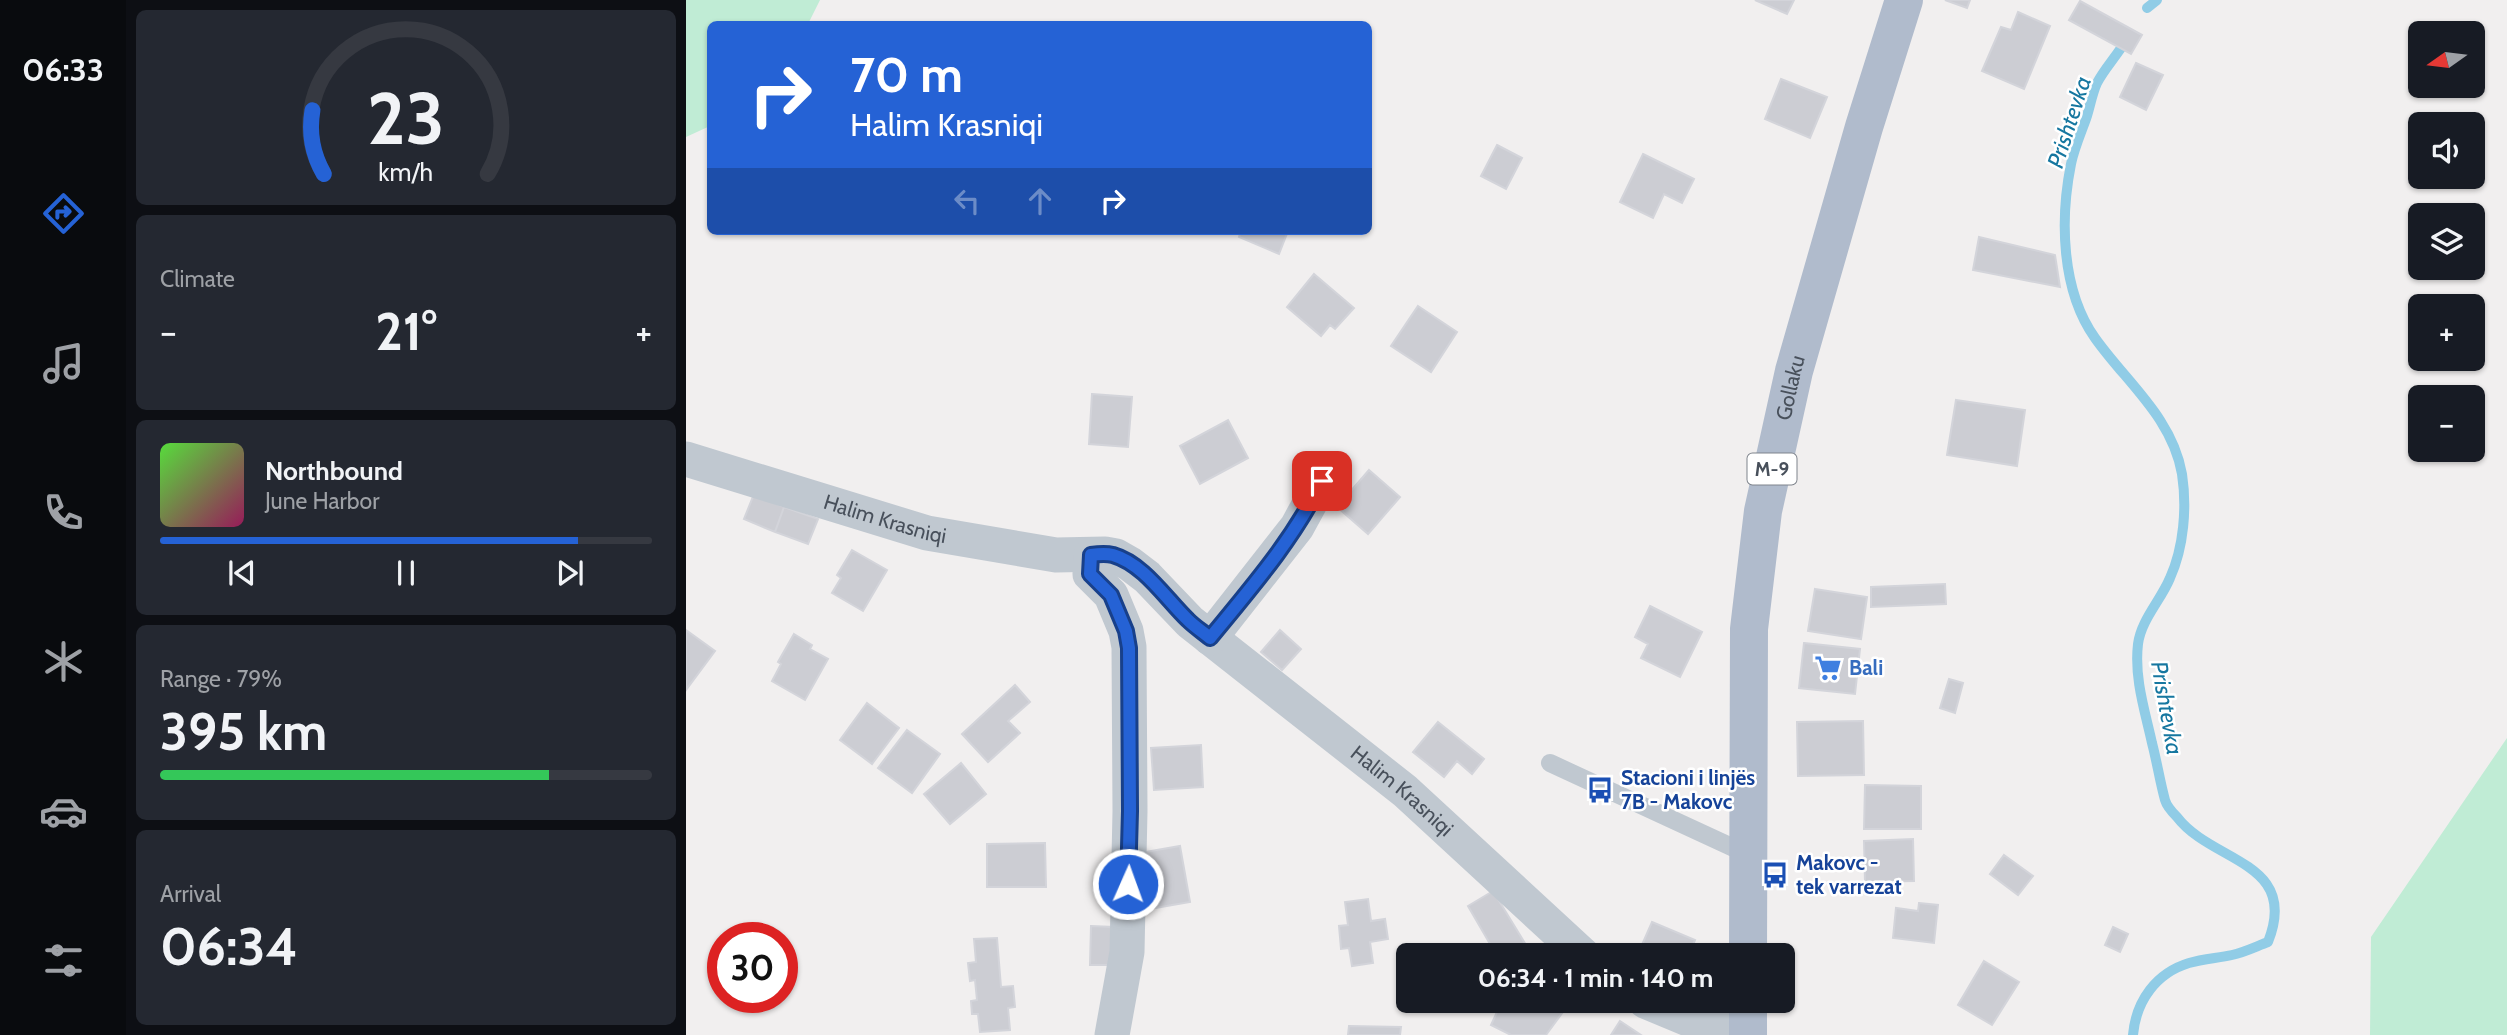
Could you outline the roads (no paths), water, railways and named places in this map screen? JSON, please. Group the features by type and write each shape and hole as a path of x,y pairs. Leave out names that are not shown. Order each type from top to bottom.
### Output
{"main road":[{"name":"Gollaku","path":"1748,943 1749,629 1763,511 1794,371 1864,127 1904,0"}],"street":[{"name":"Halim Krasniqi","path":"686,459 926,533 1055,555 1116,556 1147,577 1190,622 1405,791 1570,943"},
{"path":"1210,638 1281,548 1304,515 1322,481"},
{"path":"1091,555 1090,574 1111,595 1123,622 1129,648 1130,811 1126,952 1112,1035"},
{"path":"1674,1013 1688,1019 1748,1022"}],"lane":[{"path":"1550,763 1749,855"}],"waterway":[{"name":"Prishtevka","path":"2147,8 2157,0"},
{"name":"Prishtevka","path":"2121,48 2097,83 2074,153 2067,185 2065,231 2070,276 2084,319 2095,338 2146,401 2169,435 2182,474 2184,513 2175,566 2147,618 2138,644 2141,694 2168,807 2192,832 2248,866 2262,879 2272,895 2275,915 2268,942 2237,954 2189,963 2158,981 2143,1000 2133,1035"}],"place":[{"name":"Bali","path":"1828,668"},
{"name":"Stacioni i linjës 7B - Makovc","path":"1600,790"},
{"name":"Makovc - tek varrezat","path":"1775,875"}]}
